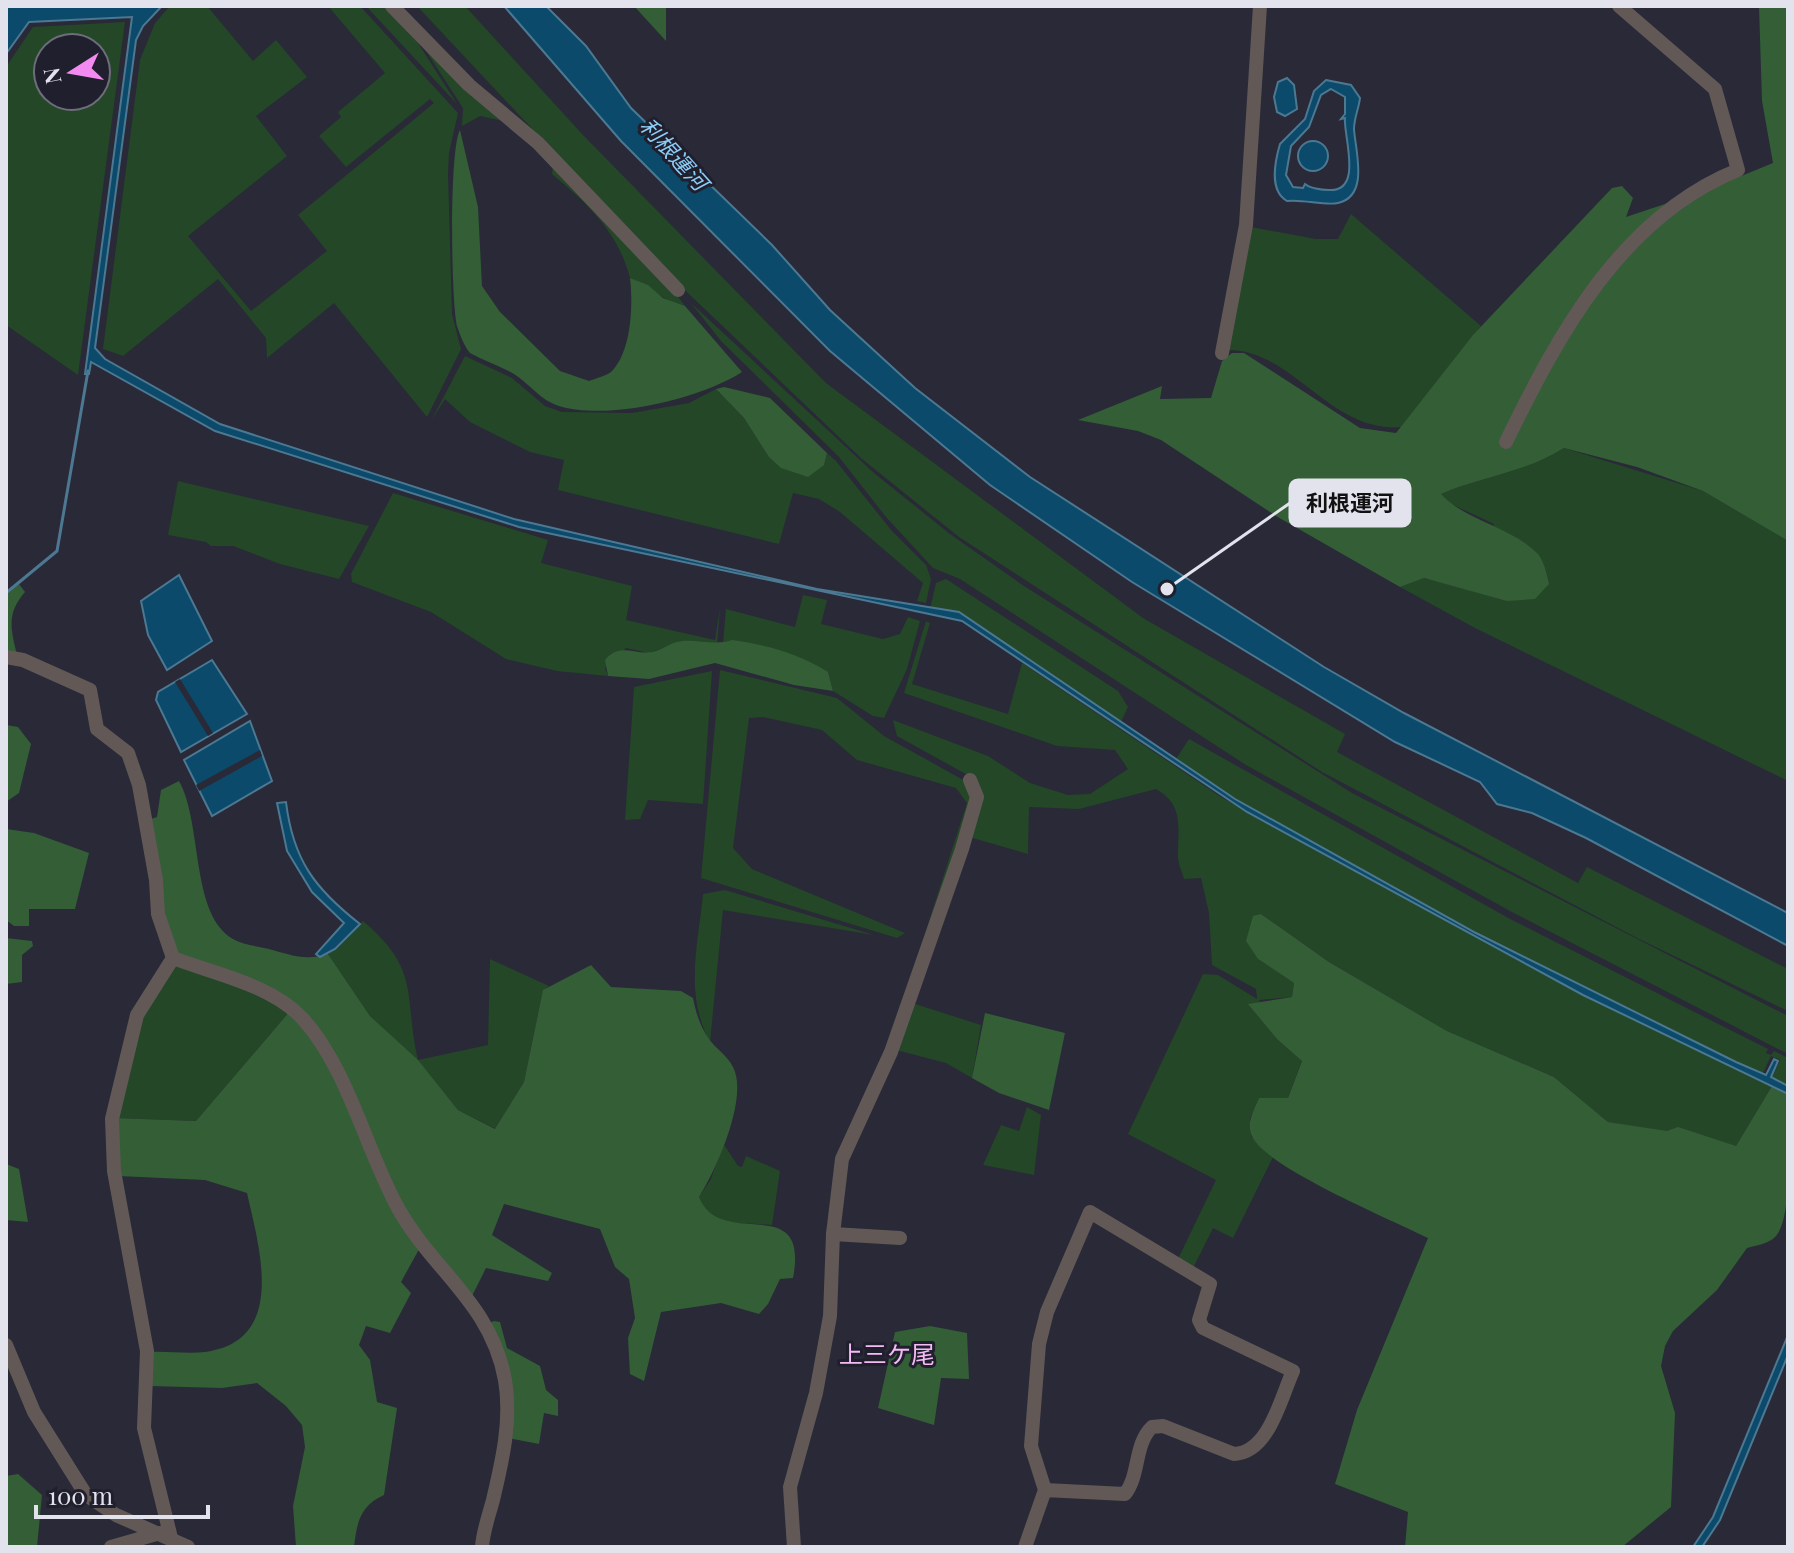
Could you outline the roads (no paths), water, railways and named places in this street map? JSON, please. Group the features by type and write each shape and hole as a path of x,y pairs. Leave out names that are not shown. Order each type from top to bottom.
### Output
{"street":[{"path":"392,6 469,85 538,143 678,290"},
{"path":"1222,353 1246,225 1260,6"},
{"path":"1506,442 1566,327 1619,259 1679,202 1738,170 1715,89 1619,6"},
{"path":"6,657 23,660 90,690 97,729 103,737 128,753 139,785 161,929 173,958 260,991 284,1003 303,1019 323,1047 399,1211 486,1322 505,1380 507,1409 505,1444 482,1547"},
{"path":"794,1547 790,1487 816,1393 830,1316 833,1234 842,1159 891,1052 962,849 977,797 970,780"},
{"path":"166,1535 144,1428 147,1351 114,1171 112,1119 137,1015 173,958"},
{"path":"1025,1547 1045,1490 1031,1446 1039,1344 1047,1312 1090,1212 1210,1284 1199,1320 1203,1328 1293,1371 1264,1435 1244,1453 1234,1454 1163,1426 1152,1427 1145,1436 1131,1486 1125,1494 1045,1490"},
{"path":"833,1234 900,1238"},
{"path":"6,1345 34,1412 86,1495 116,1515 188,1547"},
{"path":"111,1547 166,1535"}],"water":[{"path":"6,6 162,6 143,26 136,40 95,348 105,359 220,424 514,519 817,589 959,612 1235,799 1476,933 1766,1075 1774,1059 1778,1061 1771,1077 1788,1086 1788,1094 1583,995 1247,812 962,621 519,527 215,431 91,362 89,374 85,374 132,17 29,22 6,54"},
{"path":"504,6 546,6 586,46 631,108 772,245 830,310 915,388 1030,477 1324,667 1404,713 1788,913 1788,946 1586,838 1532,813 1497,804 1480,782 1395,742 1132,582 990,485 830,351 621,141"},
{"path":"1287,78 1294,85 1297,109 1285,116 1277,112 1274,97 1278,82"},
{"path":"1326,80 1351,85 1360,98 1354,129 1357,182 1348,199 1338,203 1287,201 1281,196 1276,183 1275,167 1280,144 1305,119 1314,91","holes":["1331,89 1345,97 1345,114 1341,119 1345,118 1349,161 1346,182 1340,188 1329,190 1305,184 1303,188 1293,187 1286,175 1291,146 1309,127 1321,95"]},
{"path":"1313,141 1319,142 1327,150 1327,162 1319,170 1313,171 1307,170 1299,162 1298,156 1299,150 1307,142"},
{"path":"179,575 212,641 167,670 148,635 141,601"},
{"path":"212,660 247,714 181,752 156,700 158,692"},
{"path":"250,721 272,781 212,816 184,760"},
{"path":"286,802 294,841 309,872 330,898 360,924 335,949 320,957 316,954 344,923 312,892 287,851 277,803"},
{"path":"1788,1335 1788,1355 1720,1520 1702,1547 1693,1547 1713,1517"}],"waterway":[{"path":"6,593 57,551 88,371"}],"place":[{"name":"利根運河","path":"1167,589"}],"district":[{"name":"上三ケ尾","path":"887,1355"}]}
